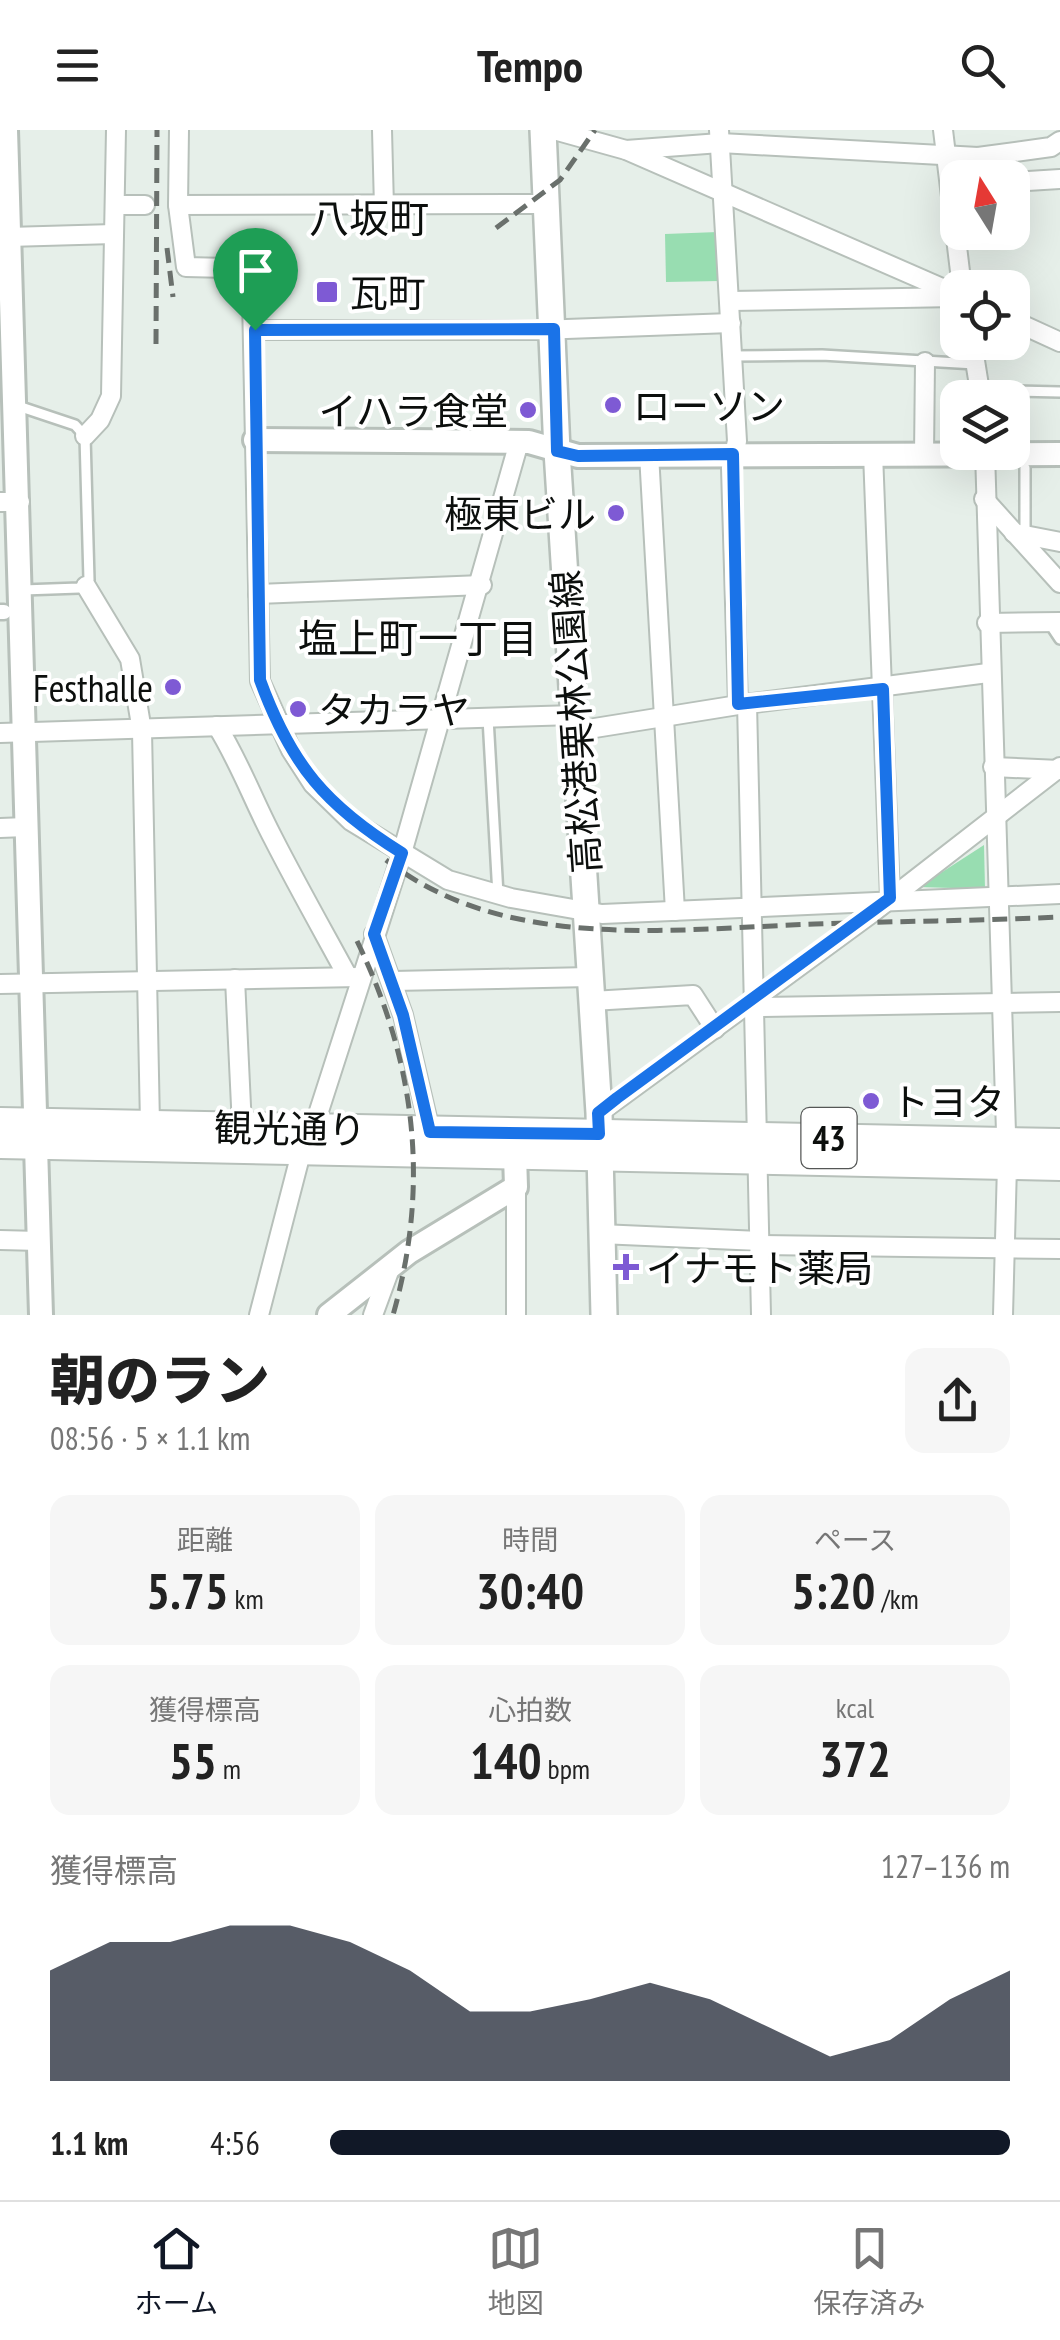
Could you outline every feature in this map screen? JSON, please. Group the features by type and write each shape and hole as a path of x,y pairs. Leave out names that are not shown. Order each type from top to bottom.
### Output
{"main road":[{"name":"高松港栗林公園線","path":"543,130 557,451 599,1134 604,1315"},
{"name":"観光通り","path":"0,1122 34,1134 310,1139 516,1154 599,1134"},
{"name":"観光通り","path":"0,1144 34,1134 150,1124 242,1127 310,1139 430,1132 599,1134 756,1147 1006,1154 1060,1166"},
{"name":"観光通り","path":"1006,1154 1060,1143"}],"street":[{"path":"6,130 4,237 10,502 21,590 11,732 26,827 41,1315"},
{"path":"85,436 100,420 111,396 116,130"},
{"path":"179,130 178,206 186,267 228,268 236,278"},
{"path":"382,130 384,207"},
{"path":"554,130 608,137 626,150 940,288"},
{"path":"943,130 948,160"},
{"path":"626,150 720,136 946,154 1008,154 1060,141"},
{"path":"720,136 737,441 733,454 752,904 760,1315"},
{"path":"1030,181 1060,179"},
{"path":"178,206 546,204"},
{"path":"114,205 145,205"},
{"path":"4,237 114,234"},
{"path":"730,300 940,296"},
{"path":"252,298 260,680 276,724 313,784 351,821 448,880 498,895 586,911 675,911 752,904 1060,894"},
{"path":"255,330 554,329 731,323"},
{"path":"1030,328 1060,342"},
{"path":"975,360 978,380"},
{"path":"924,362 924,456"},
{"path":"256,440 519,442 578,456 940,455"},
{"path":"259,1315 354,977 374,934 402,853 482,585 519,442"},
{"path":"648,454 675,911"},
{"path":"872,454 890,898"},
{"path":"1030,454 1060,454"},
{"path":"985,470 1006,1154 1003,1315"},
{"path":"984,499 1060,583"},
{"path":"1019,534 1060,542"},
{"path":"258,594 482,585"},
{"path":"86,586 130,658 142,731 150,1124"},
{"path":"987,623 1054,622"},
{"path":"11,732 488,718 576,723 663,716 988,673"},
{"path":"217,726 246,771 266,824 354,977"},
{"path":"993,767 1059,769"},
{"path":"599,1134 715,1028 1059,769"},
{"path":"0,828 26,827"},
{"path":"374,934 393,980 430,1132"},
{"path":"0,984 354,977"},
{"path":"235,980 242,1127"},
{"path":"393,980 694,996 715,1028"},
{"path":"754,1000 763,1007 1060,1002"},
{"path":"516,1154 516,1315"},
{"path":"329,1315 391,1266 516,1187"},
{"path":"600,1234 760,1243 1060,1249"},
{"path":"0,1240 39,1241"},
{"path":"373,1315 391,1266"}],"lane":[{"path":"732,356 822,355 976,364"},
{"path":"1030,393 1060,392"},
{"path":"8,406 76,425 85,436 86,586 21,590"},
{"path":"1019,534 1024,470"},
{"path":"1054,622 1060,639"},
{"path":"488,718 498,895"}],"green space":[{"path":"718,232 720,281 666,282 665,234"},
{"path":"984,845 985,889 919,887"}],"railway":[{"path":"156,344 157,130"},
{"path":"496,228 560,180 595,130"},
{"path":"167,248 173,297"},
{"path":"386,860 433,890 483,910 592,929 1060,917"},
{"path":"357,941 393,1033 411,1125 411,1219 393,1315"}],"place":[{"name":"瓦町","path":"327,292"},
{"name":"ローソン","path":"613,405"},
{"name":"イハラ食堂","path":"528,410"},
{"name":"極東ビル","path":"616,513"},
{"name":"Festhalle","path":"173,687"},
{"name":"タカラヤ","path":"298,709"},
{"name":"トヨタ","path":"871,1101"},
{"name":"イナモト薬局","path":"626,1267"}],"district":[{"name":"八坂町","path":"369,218"},
{"name":"塩上町一丁目","path":"418,638"}],"route":[{"path":"554,329 557,451 578,456 733,454 738,704 883,689 890,898 598,1113 599,1134 430,1132 403,1015 374,934 402,853 351,821 313,784 276,724 260,680 255,330 554,329"}]}
